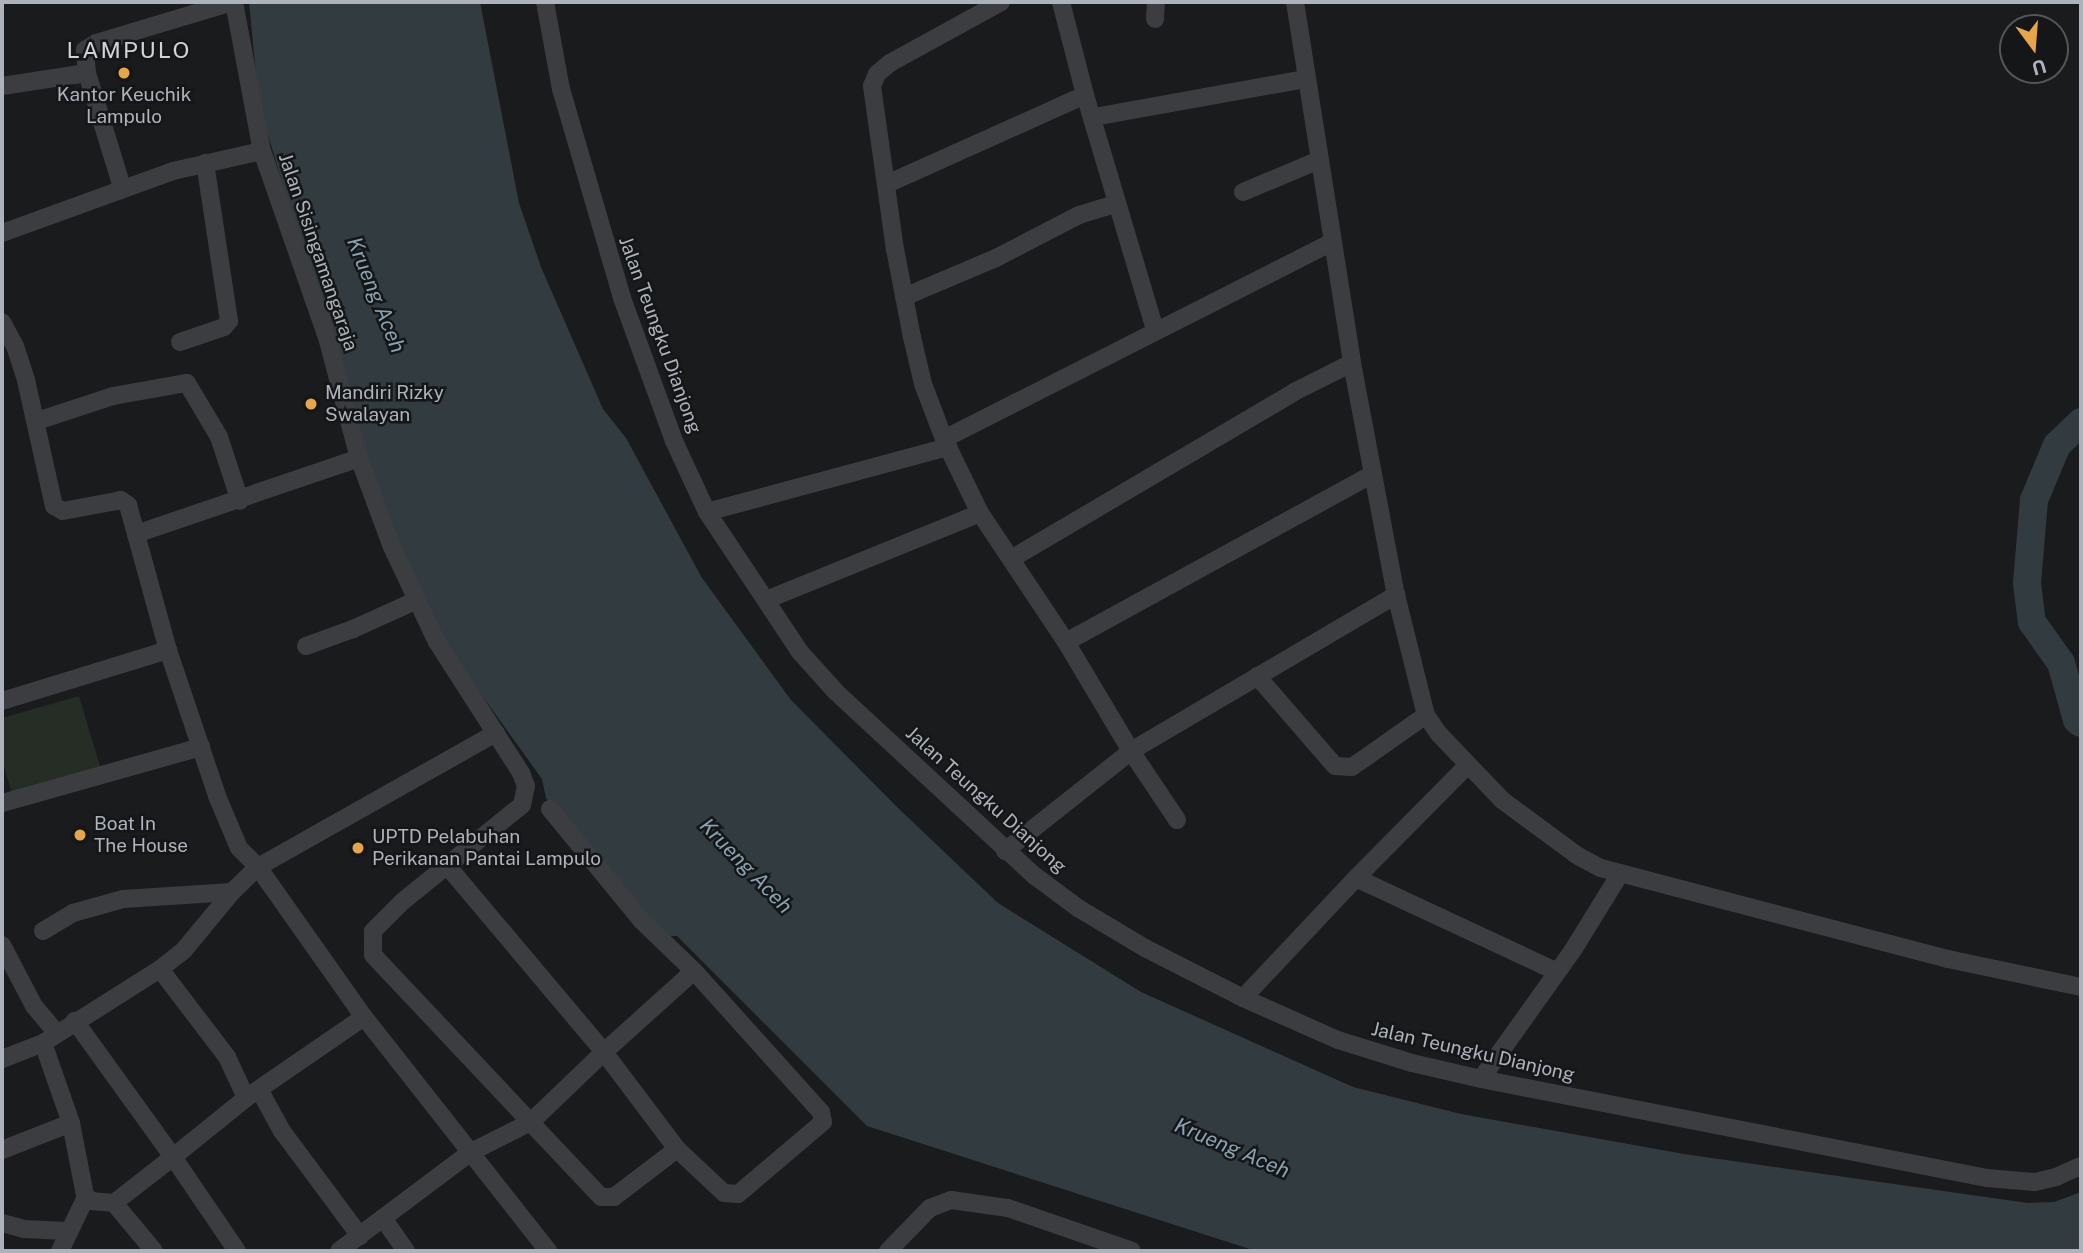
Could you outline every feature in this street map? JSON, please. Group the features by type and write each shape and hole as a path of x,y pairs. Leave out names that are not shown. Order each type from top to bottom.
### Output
{"street":[{"path":"122,187 87,73 84,55 89,46 233,2"},
{"name":"Jalan Sisingamangaraja","path":"233,2 262,151 328,341 359,458 415,601 436,642 496,733 526,786 522,805 448,867"},
{"name":"Jalan Teungku Dianjong","path":"545,2 561,89 622,298 674,441 707,512 800,652 836,691 1005,851 1046,884 1110,928 1243,998 1377,1053 1481,1079 1987,1178 2035,1182 2056,1177 2081,1166"},
{"path":"1001,2 890,63 877,74 872,86 904,297 923,384 946,443 980,513 1066,642 1131,751 1177,820"},
{"path":"1061,2 1116,204 1155,330"},
{"path":"1295,2 1352,363 1396,594 1426,715 1467,766 1502,800 1578,856 1620,874 1948,959 2081,987"},
{"path":"2,86 87,73"},
{"path":"1094,117 1306,79"},
{"path":"887,184 1085,95"},
{"path":"2,233 122,187 205,163 262,151"},
{"path":"1243,192 1319,160"},
{"path":"180,342 224,327 229,321 205,163"},
{"path":"904,297 996,258 1079,215 1116,204"},
{"path":"707,512 946,443 1155,330 1332,242"},
{"path":"2,322 8,349 37,421 54,506 63,511 124,501 136,534 168,650 239,848 258,867 364,1017 548,1251"},
{"path":"1011,559 1130,491 1294,391 1352,363"},
{"path":"37,421 113,396 187,383 219,437 240,501"},
{"path":"136,534 240,501 359,458"},
{"path":"1066,642 1373,474"},
{"path":"766,600 980,513"},
{"path":"1005,851 1046,815 1131,751 1396,594"},
{"path":"306,646 353,629 415,601"},
{"path":"2,701 168,650"},
{"path":"1257,676 1335,766 1352,766 1426,715"},
{"path":"2,1059 50,1038 160,969 184,950 232,892 258,867 496,733"},
{"path":"2,803 201,747"},
{"path":"1243,998 1467,766"},
{"path":"550,810 642,921 694,971 821,1112 823,1122 738,1194 730,1195 708,1181 677,1149 604,1052 448,867 402,902 373,932 373,955 606,1199 614,1197 677,1149"},
{"path":"1481,1079 1555,971 1573,950 1620,874"},
{"path":"1356,878 1555,971"},
{"path":"43,931 73,912 123,899 232,892"},
{"path":"2,945 7,971 34,1006 50,1038 71,1123 81,1188 92,1201 114,1203 253,1094 364,1017"},
{"path":"160,969 360,1236"},
{"path":"339,1251 471,1152 531,1122 694,971"},
{"path":"75,1021 237,1251"},
{"path":"2,1150 71,1123"},
{"path":"60,1251 67,1231 86,1197"},
{"path":"896,1249 930,1208 951,1200 1008,1209 1122,1250"},
{"path":"114,1203 153,1251"},
{"path":"383,1218 406,1251"},
{"path":"2,1223 24,1229 67,1231"}],"shaded area":[{"path":"79,696 102,773 14,800 2,760 2,718"}],"water":[{"name":"Krueng Aceh","path":"249,2 480,2 519,203 541,267 603,409 626,438 702,578 791,700 898,808 998,903 1141,992 1353,1087 1461,1114 1684,1154 2028,1203 2054,1202 2081,1192 2081,1251 1256,1251 867,1126 677,936 660,936 546,798 542,779 429,622 367,465 259,105"}],"waterway":[{"path":"2081,422 2057,445 2034,500 2027,583 2032,622 2061,663 2077,720 2081,723"}],"place":[{"name":"Kantor Keuchik Lampulo","path":"124,73"},
{"name":"Mandiri Rizky Swalayan","path":"311,404"},
{"name":"Boat In The House","path":"80,835"},
{"name":"UPTD Pelabuhan Perikanan Pantai Lampulo","path":"358,848"}],"district":[{"name":"LAMPULO","path":"129,50"}]}
